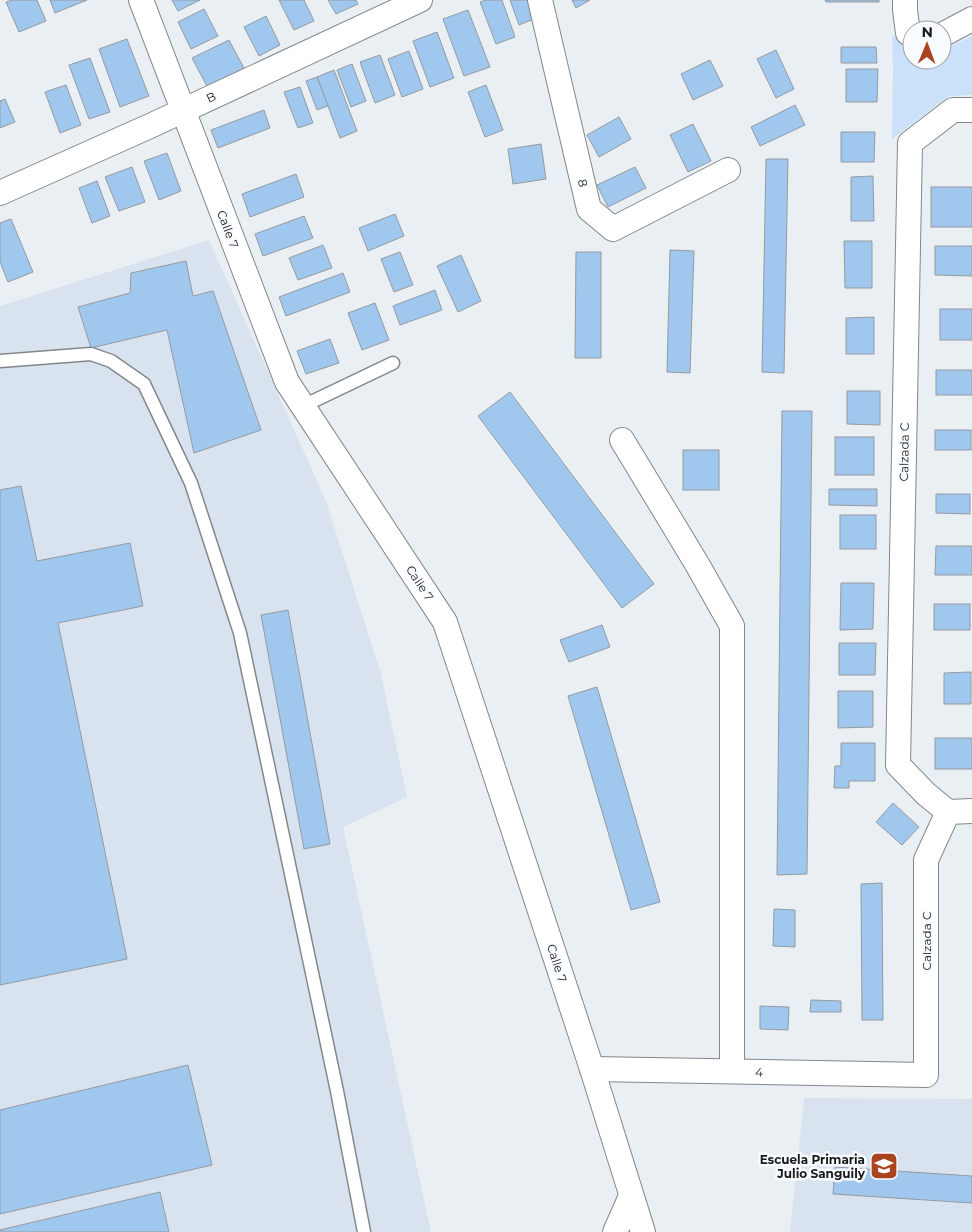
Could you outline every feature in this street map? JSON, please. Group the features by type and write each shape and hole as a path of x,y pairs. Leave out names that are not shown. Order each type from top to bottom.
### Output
{"street":[{"name":"Calle 7","path":"141,0 287,382 445,622 592,1069 643,1232"},
{"name":"B","path":"0,193 420,0"},
{"name":"8","path":"540,0 589,209 613,230 728,170"},
{"path":"905,0 906,20"},
{"path":"952,30 972,19"},
{"name":"Calzada C","path":"926,1075 926,860 948,812 926,794 898,764 910,143 953,110 972,110"},
{"path":"622,440 732,626 732,1071"},
{"path":"948,812 972,811"},
{"name":"4","path":"592,1069 926,1075"},
{"path":"615,1232 631,1196"}],"lane":[{"path":"0,361 91,354 112,361 144,384 190,483 240,633 335,1082 364,1232"},
{"path":"302,406 393,363"}],"shaded area":[{"path":"892,35 902,41 902,70 952,70 952,45 972,36 972,95 949,96 892,139"},
{"path":"209,240 326,501 381,674 407,797 343,827 431,1232 0,1232 0,306"},
{"name":"Escuela Primaria Julio Sanguily","path":"804,1098 972,1099 972,1232 790,1232"}],"building":[{"path":"12,0 37,0 46,21 19,32 6,2"},
{"path":"50,0 87,0 55,13"},
{"path":"172,0 200,0 178,11"},
{"path":"279,0 304,0 314,21 294,30"},
{"path":"328,0 356,0 358,4 336,14"},
{"path":"502,0 515,37 496,44 480,2"},
{"path":"510,0 533,0 539,17 519,25"},
{"path":"572,0 590,0 576,8"},
{"path":"825,0 879,0 879,2 826,2"},
{"path":"204,9 218,36 191,49 178,22"},
{"path":"468,10 490,67 464,76 443,19"},
{"path":"266,16 280,45 259,56 244,27"},
{"path":"437,32 454,78 430,87 413,41"},
{"path":"127,39 149,96 120,107 99,49"},
{"path":"229,40 246,72 209,90 192,58"},
{"path":"841,47 876,47 877,63 841,63"},
{"path":"776,50 794,89 776,98 757,59"},
{"path":"409,51 423,89 402,97 388,59"},
{"path":"380,55 395,95 375,103 360,62"},
{"path":"90,58 110,112 89,119 69,65"},
{"path":"710,60 723,86 693,100 681,74"},
{"path":"352,64 366,101 351,107 337,70"},
{"path":"846,69 878,69 877,102 846,102"},
{"path":"334,70 357,131 340,138 317,77"},
{"path":"317,77 328,106 317,110 306,81"},
{"path":"66,85 81,125 60,133 45,92"},
{"path":"486,85 503,130 485,137 468,92"},
{"path":"300,87 313,123 298,128 284,92"},
{"path":"5,99 15,122 0,128 0,101"},
{"path":"795,105 805,125 760,146 751,127"},
{"path":"264,110 270,128 218,148 211,130"},
{"path":"619,117 631,139 599,157 587,135"},
{"path":"693,124 711,161 688,172 670,135"},
{"path":"841,132 875,132 874,162 841,162"},
{"path":"541,144 546,179 513,184 508,149"},
{"path":"167,153 181,191 159,200 144,161"},
{"path":"766,159 788,159 784,373 762,372"},
{"path":"132,167 145,202 119,211 105,177"},
{"path":"635,167 646,188 608,207 597,185"},
{"path":"296,174 304,197 250,217 242,194"},
{"path":"873,176 874,221 851,221 851,177"},
{"path":"97,181 110,216 92,223 79,188"},
{"path":"931,187 972,187 972,227 931,227"},
{"path":"395,214 404,236 368,251 359,228"},
{"path":"304,216 313,238 263,256 255,234"},
{"path":"11,219 33,272 8,282 0,262 0,223"},
{"path":"844,241 872,241 872,288 845,288"},
{"path":"323,245 332,268 298,280 289,258"},
{"path":"935,246 972,246 972,276 935,275"},
{"path":"670,250 694,251 690,373 667,372"},
{"path":"400,252 413,285 394,292 381,259"},
{"path":"576,252 601,252 601,358 575,358"},
{"path":"461,255 481,301 458,312 437,266"},
{"path":"186,261 193,296 213,291 261,430 194,453 167,330 91,348 78,307 130,293 131,273"},
{"path":"343,273 350,292 286,316 279,297"},
{"path":"435,290 442,310 400,325 393,306"},
{"path":"375,303 389,340 362,350 348,313"},
{"path":"940,309 972,309 972,340 940,340"},
{"path":"874,317 874,354 846,354 846,318"},
{"path":"330,339 339,363 306,374 297,351"},
{"path":"936,370 972,370 972,395 936,395"},
{"path":"847,391 880,391 880,425 847,424"},
{"path":"510,392 654,584 622,608 478,416"},
{"path":"782,411 812,411 807,874 777,875"},
{"path":"935,430 971,430 971,450 935,450"},
{"path":"835,437 874,437 874,475 835,475"},
{"path":"683,450 719,450 719,490 683,490"},
{"path":"21,486 37,561 130,543 143,606 58,623 127,959 0,985 0,490"},
{"path":"829,489 877,489 877,506 829,505"},
{"path":"936,494 970,494 970,514 936,513"},
{"path":"840,515 876,515 876,549 840,549"},
{"path":"936,546 972,546 972,575 935,575"},
{"path":"841,583 874,583 873,629 840,630"},
{"path":"934,604 970,604 970,630 934,630"},
{"path":"288,610 330,844 304,849 261,615"},
{"path":"602,625 610,647 569,662 560,640"},
{"path":"839,643 876,643 875,675 839,675"},
{"path":"971,672 971,704 944,704 944,673"},
{"path":"597,687 660,902 631,910 568,696"},
{"path":"838,691 873,691 873,727 838,728"},
{"path":"935,738 972,738 972,769 935,769"},
{"path":"841,743 875,743 875,781 849,781 849,788 834,788 835,766 841,766"},
{"path":"893,803 919,827 902,845 876,822"},
{"path":"882,883 883,1020 862,1020 861,884"},
{"path":"774,909 795,910 795,947 773,946"},
{"path":"811,1000 841,1001 841,1012 810,1012"},
{"path":"760,1006 789,1007 788,1030 760,1029"},
{"path":"188,1065 212,1165 0,1214 0,1110"},
{"path":"835,1167 972,1176 972,1203 833,1194"},
{"path":"160,1192 169,1232 0,1232 0,1230"}],"place":[{"name":"Escuela Primaria Julio Sanguily","path":"884,1166"}]}
